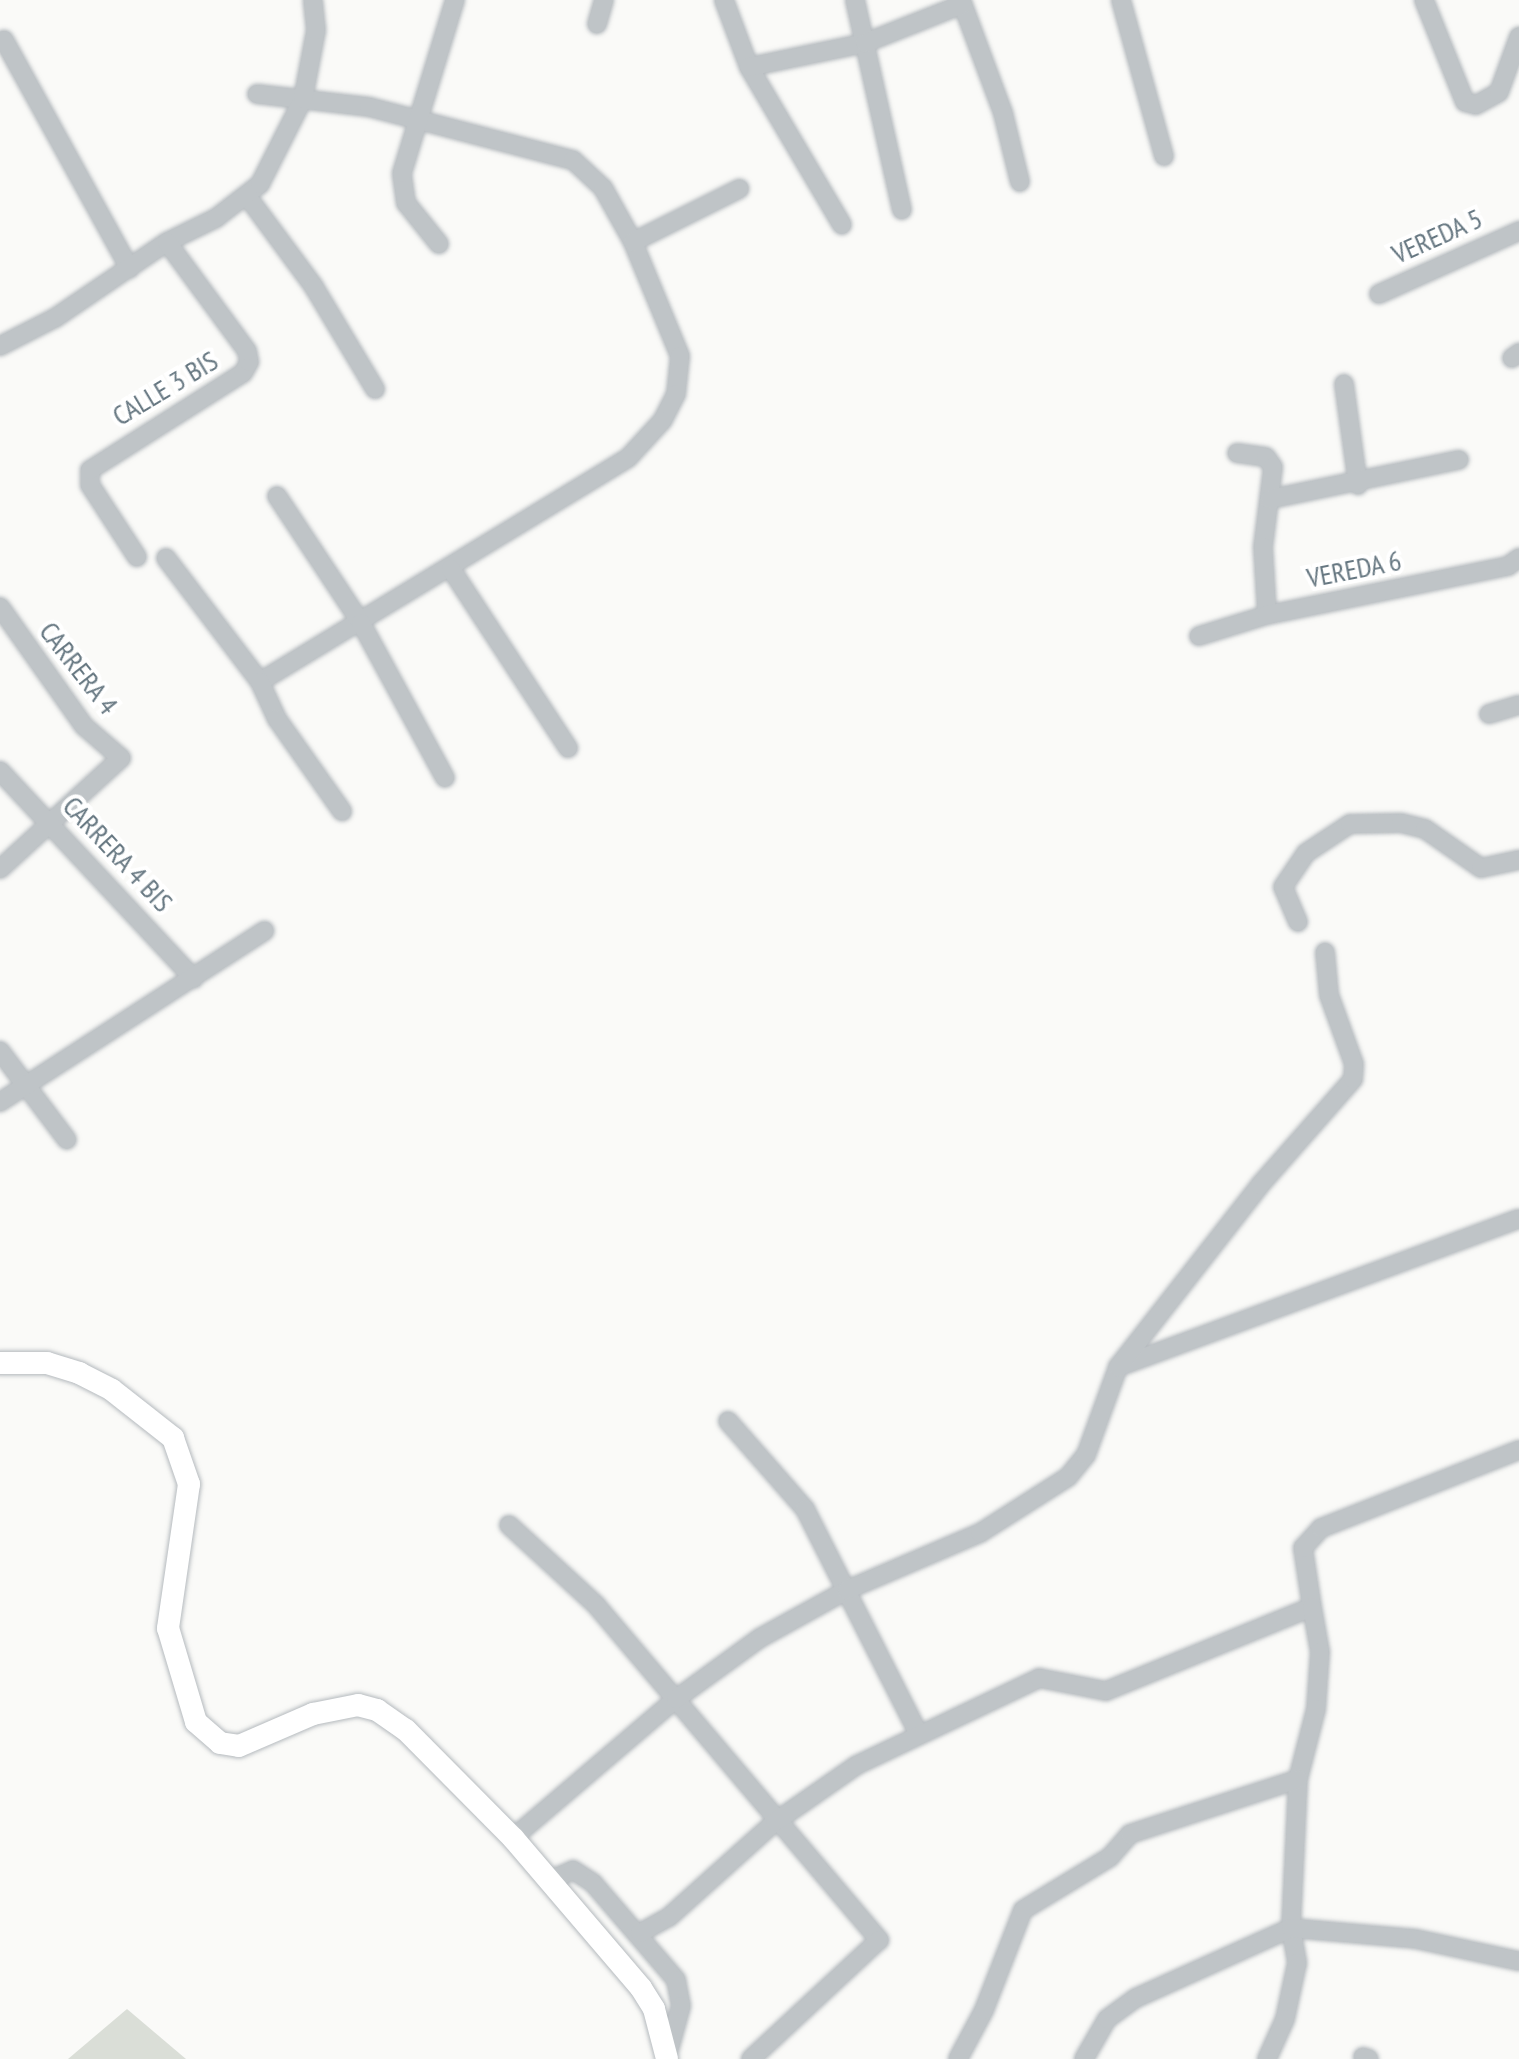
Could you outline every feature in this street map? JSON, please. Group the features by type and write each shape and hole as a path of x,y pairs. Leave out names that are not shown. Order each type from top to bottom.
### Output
{"main road":[{"path":"0,1363 47,1363 79,1373 112,1390 173,1438 189,1484 168,1628 188,1707 207,1733 220,1743 239,1746 332,1708 358,1705 377,1710 406,1730 513,1838 641,1988 654,2009 667,2058"}],"street":[{"path":"0,346 247,196 273,166 303,99 316,30 313,0"},
{"path":"597,24 604,0"},
{"path":"724,0 749,67 842,225"},
{"path":"855,0 902,210"},
{"path":"1121,0 1164,156"},
{"path":"1424,0 1465,102 1476,105 1499,92 1519,37"},
{"path":"439,244 406,203 402,173 452,1"},
{"path":"749,67 865,43 962,2 1003,113 1020,182"},
{"path":"4,40 130,269"},
{"path":"257,94 369,107 573,160 603,188 633,242 680,356 676,394 662,421 628,458 451,569 260,682"},
{"path":"633,242 739,189"},
{"path":"247,196 314,287 375,389"},
{"name":"VEREDA 5","path":"1379,294 1519,231"},
{"name":"CALLE 3 BIS","path":"137,557 90,485 90,470 102,458 243,373 249,362 247,351 167,242"},
{"path":"1344,384 1358,485"},
{"path":"1237,453 1266,457 1273,467 1263,547 1267,615"},
{"path":"1270,499 1358,485 1459,460"},
{"path":"277,496 361,623 445,778"},
{"path":"166,558 260,682 277,719 342,811"},
{"name":"VEREDA 6","path":"1199,636 1267,615 1508,566 1519,558"},
{"path":"451,569 568,748"},
{"name":"CARRERA 4","path":"0,607 84,726 121,758 51,824"},
{"path":"1489,714 1519,705"},
{"name":"CARRERA 4 BIS","path":"0,771 194,979"},
{"path":"1298,922 1283,887 1306,853 1350,824 1401,823 1425,829 1481,868 1519,860"},
{"path":"0,869 51,824"},
{"path":"0,1102 264,931"},
{"path":"513,1838 676,1699 760,1638 847,1590 980,1533 1068,1477 1086,1455 1118,1367 1260,1185 1353,1079 1354,1064 1329,995 1325,952"},
{"path":"0,1051 29,1084 67,1140"},
{"path":"1118,1367 1519,1219"},
{"path":"728,1421 805,1509 919,1735"},
{"path":"1267,2059 1285,2019 1297,1963 1291,1928 1298,1779 1316,1709 1320,1652 1303,1548 1321,1528 1519,1450"},
{"path":"509,1525 596,1605 775,1822 879,1940 751,2059"},
{"path":"640,1933 669,1917 775,1822 857,1765 1039,1678 1106,1691 1312,1607"},
{"path":"958,2059 984,2010 1023,1910 1110,1857 1130,1834 1298,1779"},
{"path":"550,1880 566,1871 580,1874 640,1933 681,1993 667,2058"},
{"path":"1084,2059 1107,2019 1136,1998 1291,1928 1416,1939 1519,1961"}],"shaded area":[{"path":"127,2009 186,2059 68,2059"}]}
